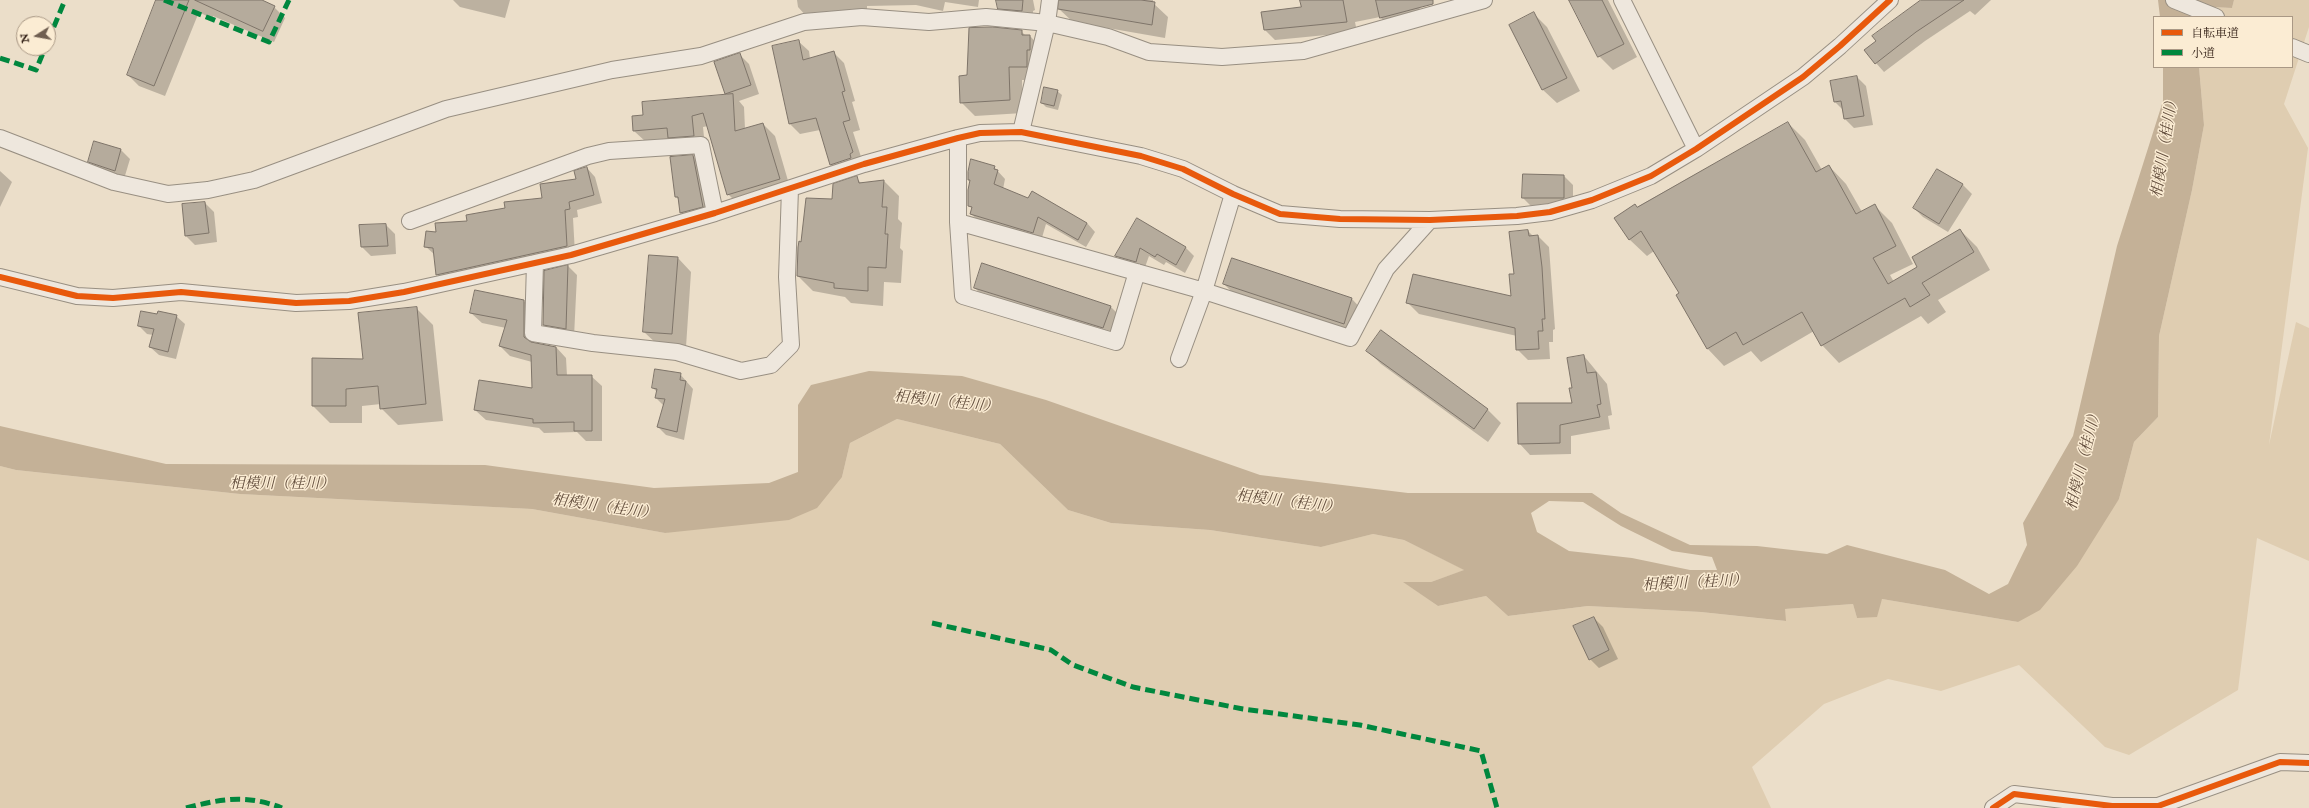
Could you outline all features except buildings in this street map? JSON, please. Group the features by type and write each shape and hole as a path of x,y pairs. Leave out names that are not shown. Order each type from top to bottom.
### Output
{"street":[{"path":"1021,132 1047,23 1050,0"},
{"path":"0,138 114,182 168,194 208,190 254,180 446,109 612,70 701,56 804,22 862,17 929,22 986,17 1047,23 1108,38 1149,52 1222,57 1304,51 1484,0"},
{"path":"1622,0 1696,149"},
{"path":"0,277 77,296 113,298 181,292 296,303 349,301 396,294 535,263 715,213 912,150 980,133 1021,132 1141,156 1183,169 1233,194 1280,214 1340,219 1430,220 1517,216 1557,210 1592,200 1651,176 1696,149 1803,77 1840,46 1890,0"},
{"path":"2174,0 2214,16"},
{"path":"958,138 958,222 963,296 1116,342 1137,272"},
{"path":"410,222 588,156 609,151 701,145 715,213"},
{"path":"535,263 533,333 593,343 677,352 741,371 771,365 791,345 787,277 790,189"},
{"path":"1179,359 1204,291 1233,194"},
{"path":"958,222 1204,291 1350,338 1386,269 1430,220"},
{"path":"1993,808 2014,794 2112,806 2158,806 2280,762 2309,763"}],"shaded area":[{"path":"2234,0 2309,0 2309,27 2284,104 2308,148 2269,445 2296,322 2309,328 2309,561 2257,538 2238,690 2129,755 2105,747 2019,665 1941,691 1888,679 1824,704 1752,767 1771,808 0,808 0,466 16,470 240,494 532,509 665,533 842,477 850,443 897,419 1000,444 1068,510 1111,523 1210,530 1321,547 1373,534 1404,540 1465,570 1431,582 1404,582 1438,606 1486,596 1508,616 1588,606 1701,612 1785,621 1785,609 1853,604 1857,618 1882,599 2018,622 2119,499 2134,442 2158,417 2159,336 2192,190 2204,125 2199,68 2293,68 2293,16 2208,16 2211,7 2232,8"}],"water":[{"path":"2158,0 2234,0 2232,8 2212,7 2208,16 2160,16"},
{"name":"相模川（桂川）","path":"2163,68 2199,68 2204,125 2192,190 2159,336 2158,417 2134,442 2119,499 2077,566 2040,610 2018,622 1882,599 1877,617 1857,618 1853,604 1785,609 1786,621 1701,612 1588,606 1508,616 1486,596 1438,606 1403,582 1431,582 1464,570 1404,540 1373,534 1321,547 1210,530 1111,523 1068,510 1000,444 897,419 850,443 842,477 817,508 789,520 665,533 532,509 240,494 16,470 0,466 0,426 166,464 485,465 654,488 769,483 798,472 798,405 811,385 869,371 962,376 1046,400 1260,475 1408,493 1592,493 1621,513 1690,545 1757,546 1827,554 1847,545 1945,570 1989,594 2008,584 2027,545 2023,523 2073,436 2117,246 2163,101","holes":["1549,501 1583,502 1621,526 1672,551 1712,557 1717,570 1690,570 1632,558 1569,551 1537,532 1531,513"]}],"marked path":[{"path":"56,22 65,0"},
{"path":"164,0 269,42 289,0"},
{"path":"0,58 36,70 42,56"},
{"path":"932,623 1051,650 1073,665 1133,687 1243,709 1360,725 1481,751 1497,808"},
{"path":"186,808 211,802 234,799 257,801 282,808"}],"cycle path":[{"path":"0,277 77,296 113,298 181,292 296,303 349,301 404,292 571,255 715,213 864,164 980,133 1021,132 1141,156 1183,169 1233,194 1280,214 1340,219 1430,220 1517,216 1550,212 1592,200 1651,176 1696,149 1803,77 1840,46 1890,0"},
{"path":"1993,808 2014,794 2112,806 2158,806 2280,762 2309,763"}]}
